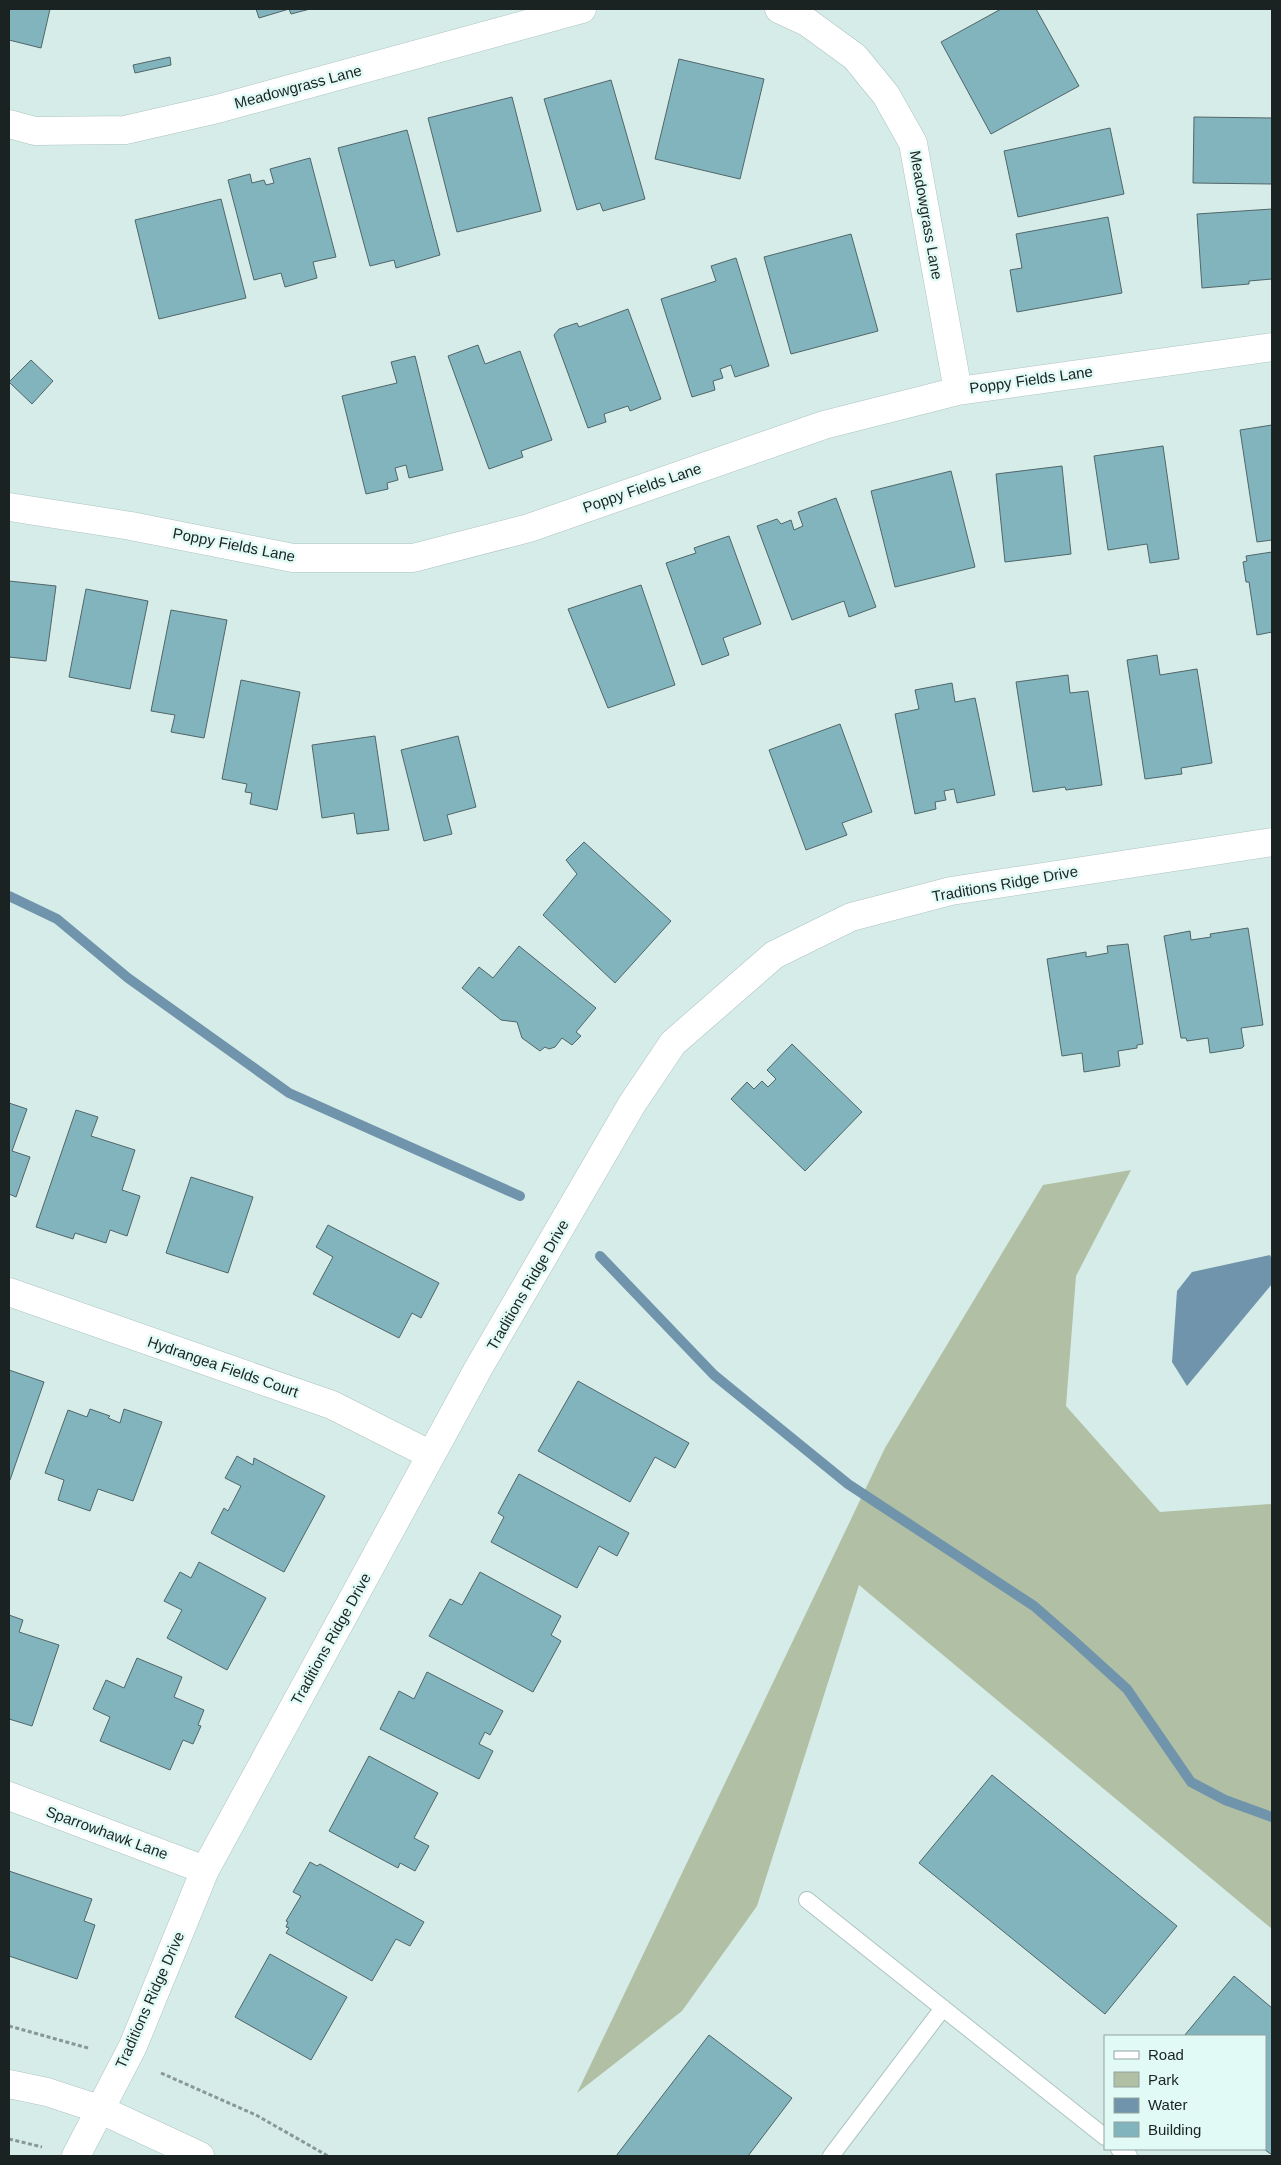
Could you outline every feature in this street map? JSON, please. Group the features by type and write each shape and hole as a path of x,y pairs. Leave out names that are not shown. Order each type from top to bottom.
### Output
{"street":[{"name":"Meadowgrass Lane","path":"9,124 35,131 125,130 217,110 582,9"},
{"name":"Meadowgrass Lane","path":"779,9 807,22 854,57 886,95 913,143 958,391"},
{"name":"Poppy Fields Lane","path":"9,507 131,526 293,558 413,558 529,528 824,425 958,391 1272,347"},
{"name":"Traditions Ridge Drive","path":"76,2156 133,2046 205,1870 478,1369 632,1104 673,1043 774,955 851,917 951,891 1272,842"},
{"name":"Hydrangea Fields Court","path":"9,1292 332,1405 431,1455"},
{"name":"Sparrowhawk Lane","path":"9,1796 205,1870"},
{"path":"9,2084 47,2092 100,2109 200,2156"}],"lane":[{"path":"808,1900 1104,2136"},
{"path":"831,2156 943,2008"}],"path":[{"path":"9,2026 88,2048"},
{"path":"162,2073 256,2115 328,2156"},
{"path":"9,2139 42,2147"}],"green space":[{"path":"1131,1170 1076,1276 1066,1406 1160,1512 1272,1505 1272,1929 859,1585 757,1906 682,2011 577,2093 885,1448 1043,1185"}],"water":[{"path":"1270,1255 1272,1260 1272,1284 1187,1386 1172,1362 1177,1291 1192,1272"}],"building":[{"path":"9,9 50,9 41,48 9,40"},
{"path":"256,9 289,9 259,18"},
{"path":"289,9 310,9 291,14"},
{"path":"1001,9 1036,9 1079,86 991,134 941,42"},
{"path":"170,57 171,65 135,73 133,65"},
{"path":"679,59 764,79 740,179 655,159"},
{"path":"611,80 645,199 603,211 600,203 577,210 544,99"},
{"path":"512,97 541,211 457,232 428,118"},
{"path":"1194,117 1272,118 1272,184 1193,183"},
{"path":"1110,128 1124,194 1018,217 1004,151"},
{"path":"407,130 440,255 396,268 394,260 370,266 338,148"},
{"path":"310,158 336,257 313,262 317,278 285,287 281,273 254,280 228,180 250,174 252,183 264,180 266,185 274,183 270,169"},
{"path":"221,199 246,298 159,319 135,220"},
{"path":"1272,209 1272,279 1249,281 1249,284 1202,288 1197,214"},
{"path":"1108,217 1122,293 1017,312 1010,270 1022,268 1016,234"},
{"path":"851,234 878,331 791,354 764,257"},
{"path":"736,258 769,366 735,377 731,365 720,369 723,378 713,381 715,390 692,397 661,299 716,281 711,266"},
{"path":"628,309 661,399 630,411 628,406 604,414 606,422 588,428 554,335 559,329 577,323 579,327"},
{"path":"478,345 485,364 520,351 552,440 521,451 523,457 489,469 448,356"},
{"path":"415,356 443,470 409,478 406,465 395,468 398,480 387,483 388,489 366,494 342,396 397,383 391,362"},
{"path":"31,360 53,381 32,404 9,382"},
{"path":"1272,425 1272,540 1257,542 1240,430"},
{"path":"1163,446 1179,559 1150,563 1147,544 1108,550 1094,456"},
{"path":"1062,466 1071,554 1005,562 996,474"},
{"path":"951,471 975,567 895,587 871,491"},
{"path":"836,498 876,607 849,617 844,601 792,620 757,526 777,519 781,524 791,520 794,530 803,526 798,512"},
{"path":"729,536 761,624 723,638 729,655 702,665 666,563 696,553 694,548"},
{"path":"1272,552 1272,632 1257,635 1249,582 1246,582 1243,562 1247,561 1246,556"},
{"path":"9,581 56,586 46,661 9,657"},
{"path":"641,585 675,685 608,708 568,609"},
{"path":"86,589 148,601 130,689 69,677"},
{"path":"171,610 227,620 204,738 171,732 175,715 151,711"},
{"path":"1157,655 1160,675 1197,669 1212,763 1181,768 1182,774 1145,779 1127,660"},
{"path":"1068,675 1070,693 1088,691 1102,785 1066,790 1065,787 1033,792 1016,682"},
{"path":"241,680 300,692 277,810 250,804 252,793 245,792 247,784 222,779"},
{"path":"952,683 955,702 975,698 995,795 957,803 954,789 944,791 946,800 935,802 936,809 915,814 895,714 919,709 915,690"},
{"path":"840,724 872,812 842,823 847,835 806,850 769,750"},
{"path":"375,736 389,830 357,834 354,813 322,818 312,745"},
{"path":"458,736 476,807 447,815 452,834 424,841 401,750"},
{"path":"584,842 671,921 615,983 543,915 577,874 566,860"},
{"path":"1248,928 1263,1025 1241,1028 1244,1046 1242,1048 1210,1053 1208,1038 1187,1041 1186,1038 1181,1038 1164,936 1190,931 1191,940 1211,937 1210,934"},
{"path":"1128,944 1143,1044 1137,1045 1137,1048 1118,1051 1120,1066 1084,1072 1082,1053 1062,1056 1047,959 1086,952 1086,957 1108,953 1107,946"},
{"path":"519,946 596,1008 576,1032 581,1036 572,1045 562,1038 555,1047 549,1049 545,1047 540,1051 522,1038 517,1022 501,1020 462,988 479,967 493,978"},
{"path":"792,1044 862,1112 805,1171 731,1099 747,1082 754,1089 762,1081 768,1087 776,1079 767,1070"},
{"path":"9,1103 27,1109 12,1151 30,1157 16,1197 9,1194"},
{"path":"76,1110 98,1117 91,1136 135,1150 122,1190 140,1196 127,1236 110,1230 106,1243 75,1233 73,1239 36,1227"},
{"path":"191,1177 253,1197 228,1273 166,1253"},
{"path":"328,1225 439,1283 421,1318 412,1313 399,1338 313,1294 333,1257 316,1247"},
{"path":"9,1370 44,1382 10,1480 9,1479"},
{"path":"578,1381 689,1443 675,1468 655,1457 630,1502 538,1451"},
{"path":"90,1409 110,1416 108,1418 120,1423 124,1409 162,1422 133,1501 98,1489 90,1511 58,1500 64,1480 45,1473 68,1410 87,1417"},
{"path":"237,1456 253,1465 254,1458 325,1496 284,1572 211,1533 224,1508 228,1511 241,1486 225,1478"},
{"path":"519,1474 629,1533 617,1556 599,1546 577,1588 491,1542 504,1517 498,1513"},
{"path":"199,1562 266,1598 227,1670 167,1638 182,1610 164,1601 180,1572 191,1578"},
{"path":"480,1572 561,1616 551,1635 561,1641 533,1692 429,1636 450,1599 462,1605"},
{"path":"9,1615 23,1620 19,1632 59,1645 32,1726 9,1719"},
{"path":"137,1658 182,1677 174,1697 204,1710 198,1725 201,1726 193,1744 183,1740 170,1770 100,1741 110,1717 93,1709 106,1680 124,1688"},
{"path":"427,1672 503,1711 490,1735 485,1732 479,1744 493,1751 479,1779 380,1729 399,1691 414,1699"},
{"path":"369,1756 438,1793 414,1838 429,1846 415,1871 400,1863 398,1868 329,1831"},
{"path":"992,1775 1177,1926 1105,2014 919,1863"},
{"path":"310,1862 317,1866 320,1864 424,1922 410,1946 396,1939 372,1981 286,1933 289,1928 286,1927 288,1922 286,1921 301,1896 293,1892"},
{"path":"9,1871 92,1899 84,1921 95,1925 77,1979 9,1956"},
{"path":"270,1954 347,1997 311,2060 235,2017"},
{"path":"1234,1976 1272,2008 1272,2155 1265,2150 1266,2035 1185,2035"},
{"path":"709,2035 792,2098 748,2156 616,2156"}],"waterway":[{"path":"9,896 57,919 128,978 289,1093 520,1196"},
{"path":"600,1256 714,1375 848,1484 1034,1606 1073,1640 1127,1689 1191,1782 1225,1800 1272,1817"}]}
